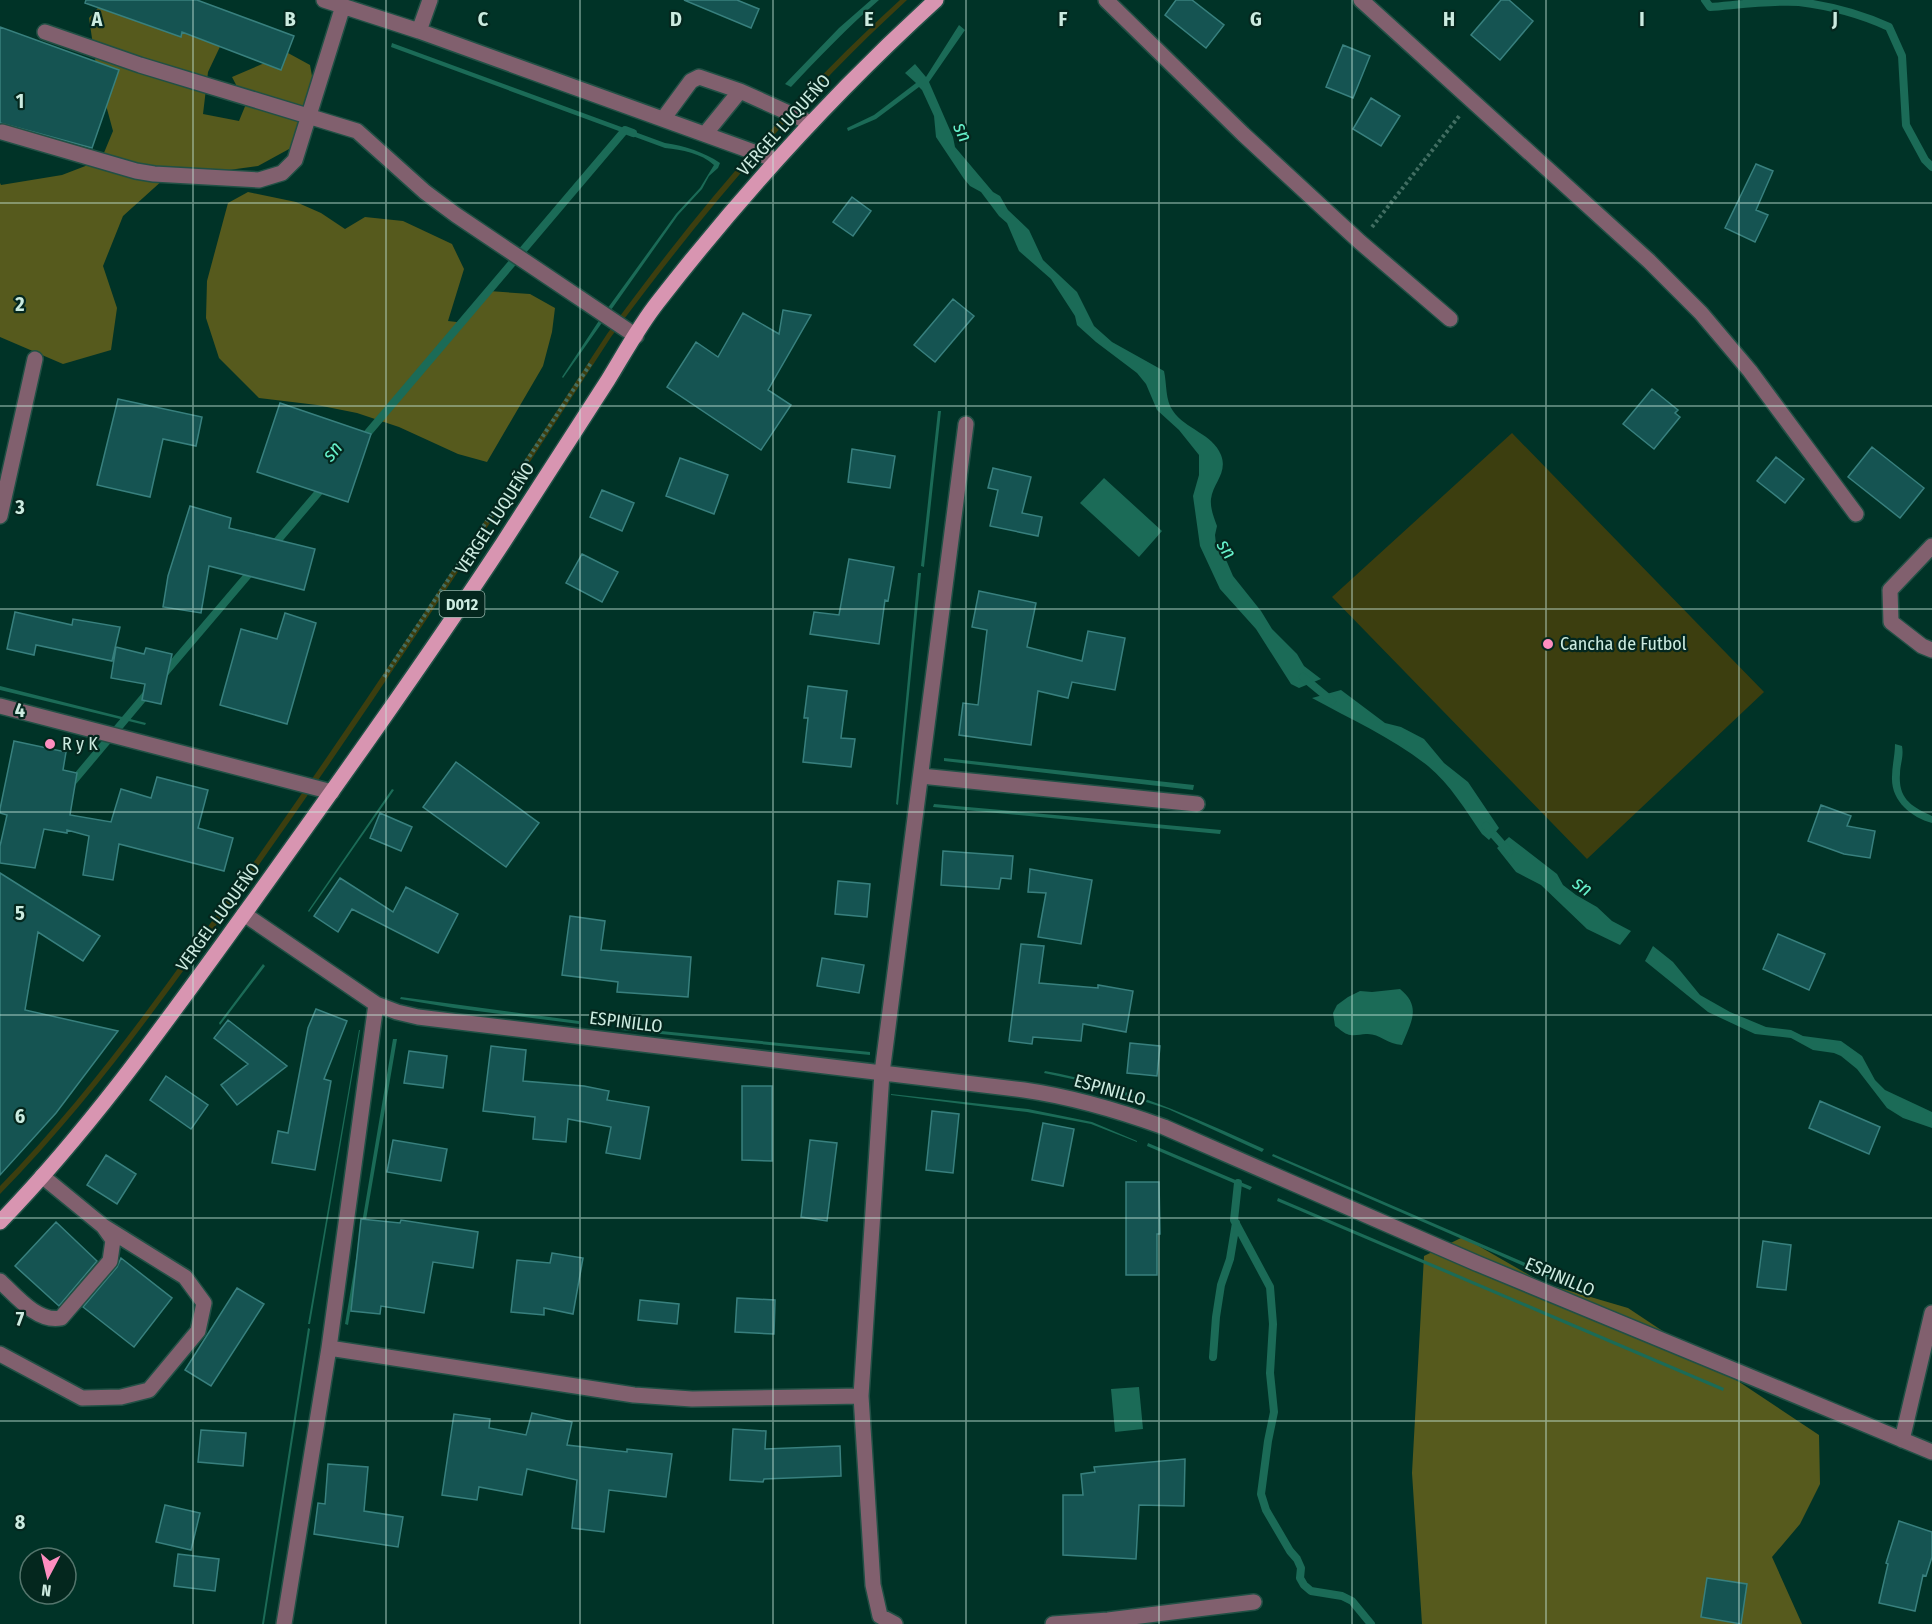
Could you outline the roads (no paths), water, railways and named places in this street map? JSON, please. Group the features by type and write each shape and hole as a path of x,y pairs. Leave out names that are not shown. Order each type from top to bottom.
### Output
{"main road":[{"name":"VERGEL LUQUEÑO","path":"0,1222 121,1084 332,792 502,544 656,305 776,159 890,43 936,0"}],"street":[{"path":"324,0 419,31 776,159"},
{"path":"419,31 430,0"},
{"path":"1106,0 1243,134 1360,242 1450,320"},
{"path":"1361,0 1649,261 1701,313 1750,371 1856,514"},
{"path":"2,132 136,171 259,180 282,173 295,160 344,6"},
{"path":"45,32 140,65 357,130 425,192 448,209 636,336"},
{"path":"663,119 694,78 699,77 740,91 811,123"},
{"path":"705,134 740,91"},
{"path":"0,516 34,359"},
{"path":"895,1624 880,1616 873,1585 861,1396 882,1073 966,424"},
{"path":"1932,546 1890,590 1891,622 1922,646 1932,650"},
{"path":"0,706 332,792"},
{"path":"921,776 1197,804"},
{"name":"ESPINILLO","path":"244,914 376,1004 418,1017 1065,1096 1113,1109 1164,1127 1476,1263 1932,1452"},
{"path":"284,1624 329,1348 376,1004"},
{"path":"0,1354 82,1398 121,1397 149,1390 198,1331 204,1303 185,1277 103,1226 42,1176"},
{"path":"0,1281 40,1314 48,1318 61,1318 110,1261 112,1240 103,1226"},
{"path":"1902,1440 1932,1313"},
{"path":"329,1348 634,1395 692,1399 861,1396"},
{"path":"1053,1624 1108,1622 1254,1602"}],"waterway":[{"path":"1705,0 1710,7 1799,2 1857,14 1889,27 1902,56 1906,125 1925,160 1932,167"},
{"name":"sn","path":"361,441 625,130 633,133"},
{"name":"sn","path":"272,547 324,486"},
{"name":"sn","path":"163,675 254,568"},
{"name":"sn","path":"1303,677 1332,701"},
{"name":"sn","path":"70,785 149,691"},
{"name":"sn","path":"1486,826 1509,852"},
{"path":"1238,1183 1234,1220 1270,1287 1273,1324 1270,1373 1274,1412 1261,1494 1266,1510 1297,1559 1301,1568 1300,1578 1304,1585 1311,1591 1342,1596 1352,1601 1371,1624"},
{"path":"1213,1357 1221,1285 1230,1259 1236,1223"}],"place":[{"name":"Cancha de Futbol","path":"1548,644"},
{"name":"R y K","path":"50,744"}]}
